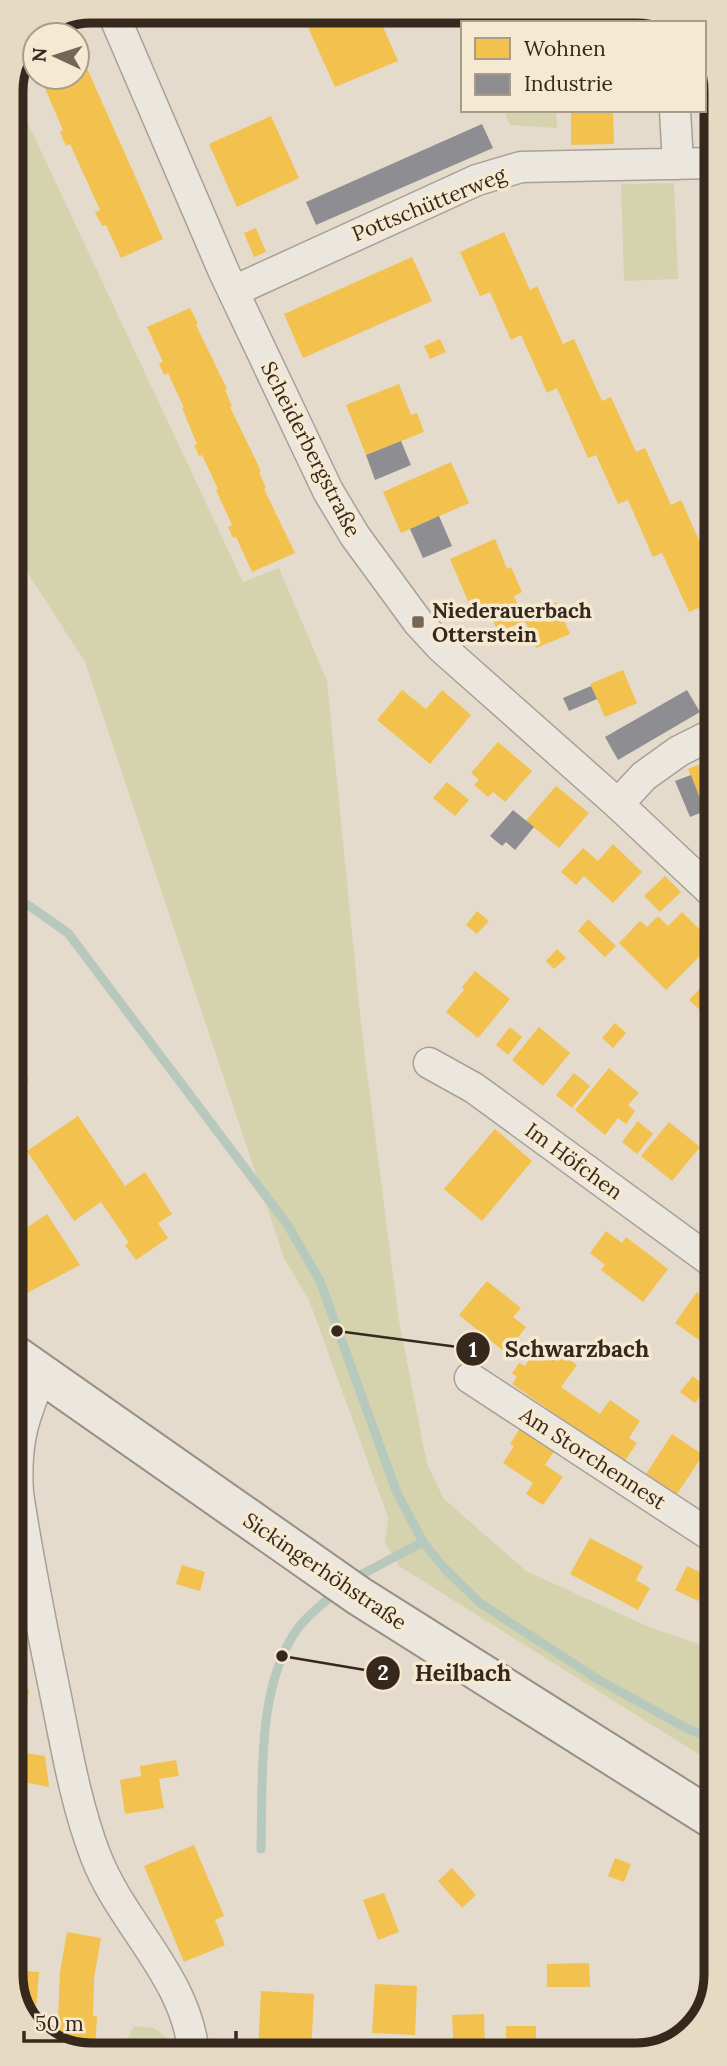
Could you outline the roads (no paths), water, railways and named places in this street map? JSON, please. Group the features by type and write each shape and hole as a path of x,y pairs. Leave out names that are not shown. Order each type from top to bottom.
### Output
{"main road":[{"name":"Sickingerhöhstraße","path":"27,1364 359,1596 704,1813"}],"street":[{"name":"Scheiderbergstraße","path":"118,23 234,291 328,491 355,536 418,622 442,648 618,804 704,885"},
{"path":"676,112 678,164"},
{"name":"Pottschütterweg","path":"234,291 405,211 488,176 520,167 704,163"},
{"path":"618,804 644,776 679,751 704,738"},
{"name":"Im Höfchen","path":"429,1063 474,1088 704,1256"},
{"path":"23,1423 26,1411 27,1364"},
{"name":"Am Storchennest","path":"470,1378 704,1531"},
{"path":"23,1519 83,1822 97,1861 113,1892 169,1979 187,2016 192,2043"}],"waterway":[{"path":"23,903 68,933 287,1224 320,1281 397,1493 423,1542 444,1568 480,1603 599,1680 704,1735"},
{"path":"351,1580 423,1542"},
{"path":"261,1849 264,1734 275,1677 284,1651 298,1628 338,1591"}],"place":[{"name":"Niederauerbach Otterstein","path":"418,622"},
{"name":"Schwarzbach","path":"337,1331"},
{"name":"Heilbach","path":"282,1656"}]}
